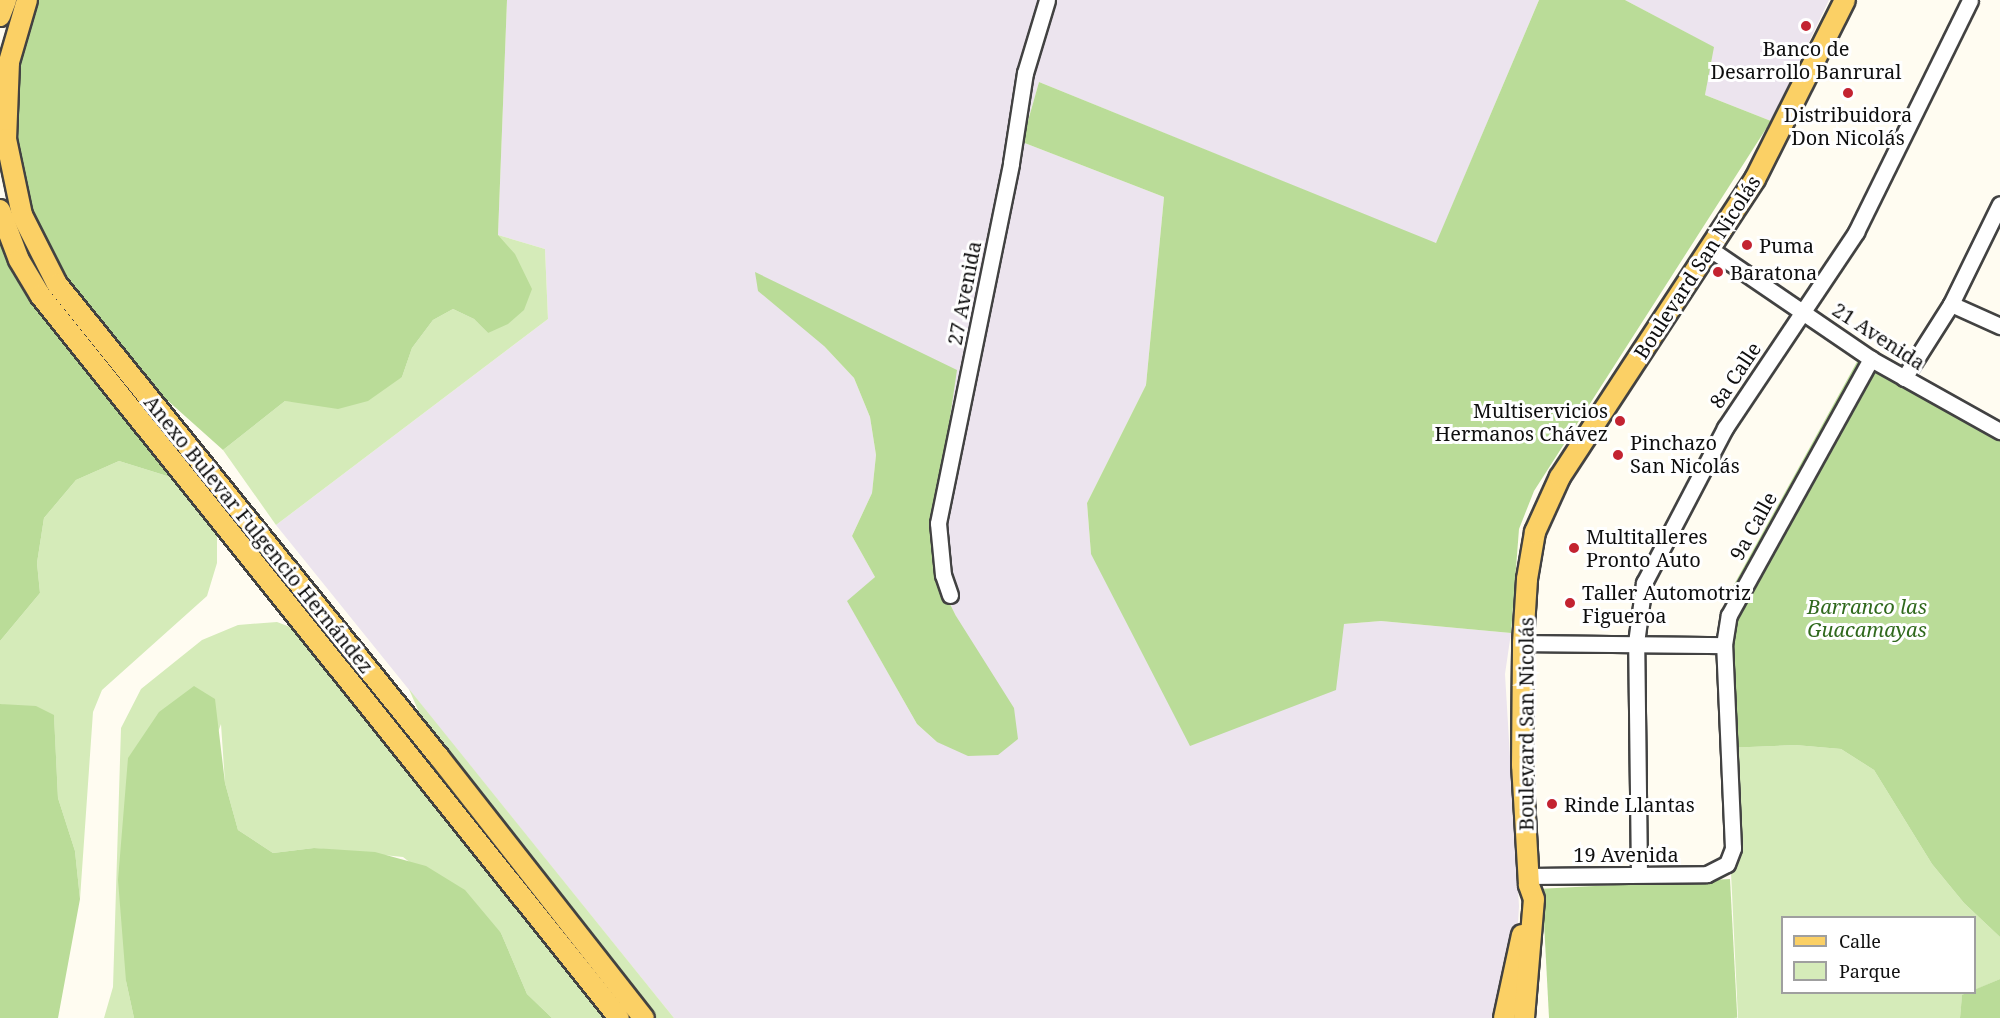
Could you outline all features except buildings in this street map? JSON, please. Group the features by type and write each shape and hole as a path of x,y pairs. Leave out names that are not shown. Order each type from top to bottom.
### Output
{"main road":[{"path":"0,16 6,0"},
{"name":"Anexo Bulevar Fulgencio Hernández","path":"27,0 9,62 6,139 22,215 57,284 439,757 644,1018"},
{"name":"Boulevard San Nicolás","path":"1504,1018 1528,880 1522,765 1523,643 1533,542 1552,494 1755,179 1845,0"},
{"name":"Anexo Bulevar Fulgencio Hernández","path":"0,210 19,260 40,296 424,769 619,1018"},
{"name":"Boulevard San Nicolás","path":"1524,1018 1534,899 1528,880"}],"street":[{"name":"27 Avenida","path":"950,594 943,575 938,523 1011,163 1025,73 1047,0"},
{"name":"8a Calle","path":"1640,874 1636,643 1644,583 1661,545 1725,428 1857,232 1970,0"},
{"path":"1904,378 1951,304 1999,207"},
{"name":"21 Avenida","path":"1710,249 1871,359 2000,432"},
{"path":"1951,304 2000,326"},
{"name":"9a Calle","path":"1722,869 1733,848 1724,645 1734,603 1871,359"},
{"path":"1523,643 1724,645"},
{"name":"19 Avenida","path":"1528,880 1640,874 1707,874 1722,869"}],"shaded area":[{"path":"507,0 1539,0 1436,244 1039,82 1022,142 1164,197 1146,385 1087,503 1091,554 1344,624 1381,621 1511,633 1505,674 1519,906 1517,941 1500,988 1496,1018 674,1018 276,525 548,319 545,249 498,235","holes":["824,346 956,370 933,533 939,582 956,616 937,742 917,724 848,602 875,577 852,536 872,493 876,455 870,417 854,378"]},
{"path":"1625,0 1829,0 1771,121 1705,95 1713,47"}],"green space":[{"path":"37,0 507,0 498,235 515,254 532,289 524,310 508,324 488,333 474,319 453,309 433,320 412,348 402,377 368,401 338,409 285,401 223,450 157,391 70,281 47,246 26,197 13,147 11,93"},
{"path":"1539,0 1625,0 1714,47 1705,95 1771,121 1534,491 1519,529 1511,633 1381,621 1344,624 1336,690 1190,746 1091,554 1087,503 1146,385 1164,197 1022,142 1039,82 1436,243"},
{"path":"0,231 180,480 119,461 76,480 44,518 37,563 40,593 0,641"},
{"path":"498,235 545,249 548,319 276,525 223,450 285,401 305,402 402,377 412,348 433,320 453,309 474,319 488,333"},
{"path":"755,272 957,370 933,533 939,582 956,616 1014,708 1018,739 998,755 968,756 937,742 917,724 847,601 875,577 852,536 872,493 876,455 870,417 854,378 824,346 758,291"},
{"name":"Barranco las Guacamayas","path":"1858,360 2000,437 2000,937 1964,903 1932,864 1874,770 1841,749 1795,745 1725,748 1724,626 1731,590"},
{"path":"119,461 180,480 217,535 217,563 207,596 102,690 93,712 80,899 75,851 58,798 54,716 0,704 0,641 40,593 37,563 44,518 76,480"},
{"path":"277,622 298,630 610,1018 552,1018 527,994 501,933 403,857 314,848 273,853 238,830 225,783 221,724 126,981 134,1018 104,1018 113,987 121,728 141,689 202,640 238,625"},
{"path":"194,686 215,699 225,783 238,830 273,853 314,848 375,852 426,866 465,890 501,933 527,994 552,1018 134,1018 126,981 118,880 128,758 159,712"},
{"path":"409,689 674,1018 653,1018 429,736"},
{"path":"0,704 36,706 54,715 58,798 75,851 80,899 58,1018 0,1018"},
{"path":"1795,745 1841,749 1874,770 1932,864 1964,903 2000,937 2000,979 1976,990 1976,916 1781,916 1781,994 1967,994 1962,996 1960,1018 1738,1018 1725,748"},
{"path":"1730,879 1737,1018 1549,1018 1542,889"},
{"path":"2000,979 2000,1018 1960,1018 1962,995 1976,994 1976,989"}],"place":[{"name":"Banco de Desarrollo Banrural","path":"1806,26"},
{"name":"Distribuidora Don Nicolás","path":"1848,93"},
{"name":"Puma","path":"1747,245"},
{"name":"Baratona","path":"1718,272"},
{"name":"Multiservicios Hermanos Chávez","path":"1620,421"},
{"name":"Pinchazo San Nicolás","path":"1618,455"},
{"name":"Multitalleres Pronto Auto","path":"1574,548"},
{"name":"Taller Automotriz Figueroa","path":"1570,603"},
{"name":"Rinde Llantas","path":"1552,804"}]}
